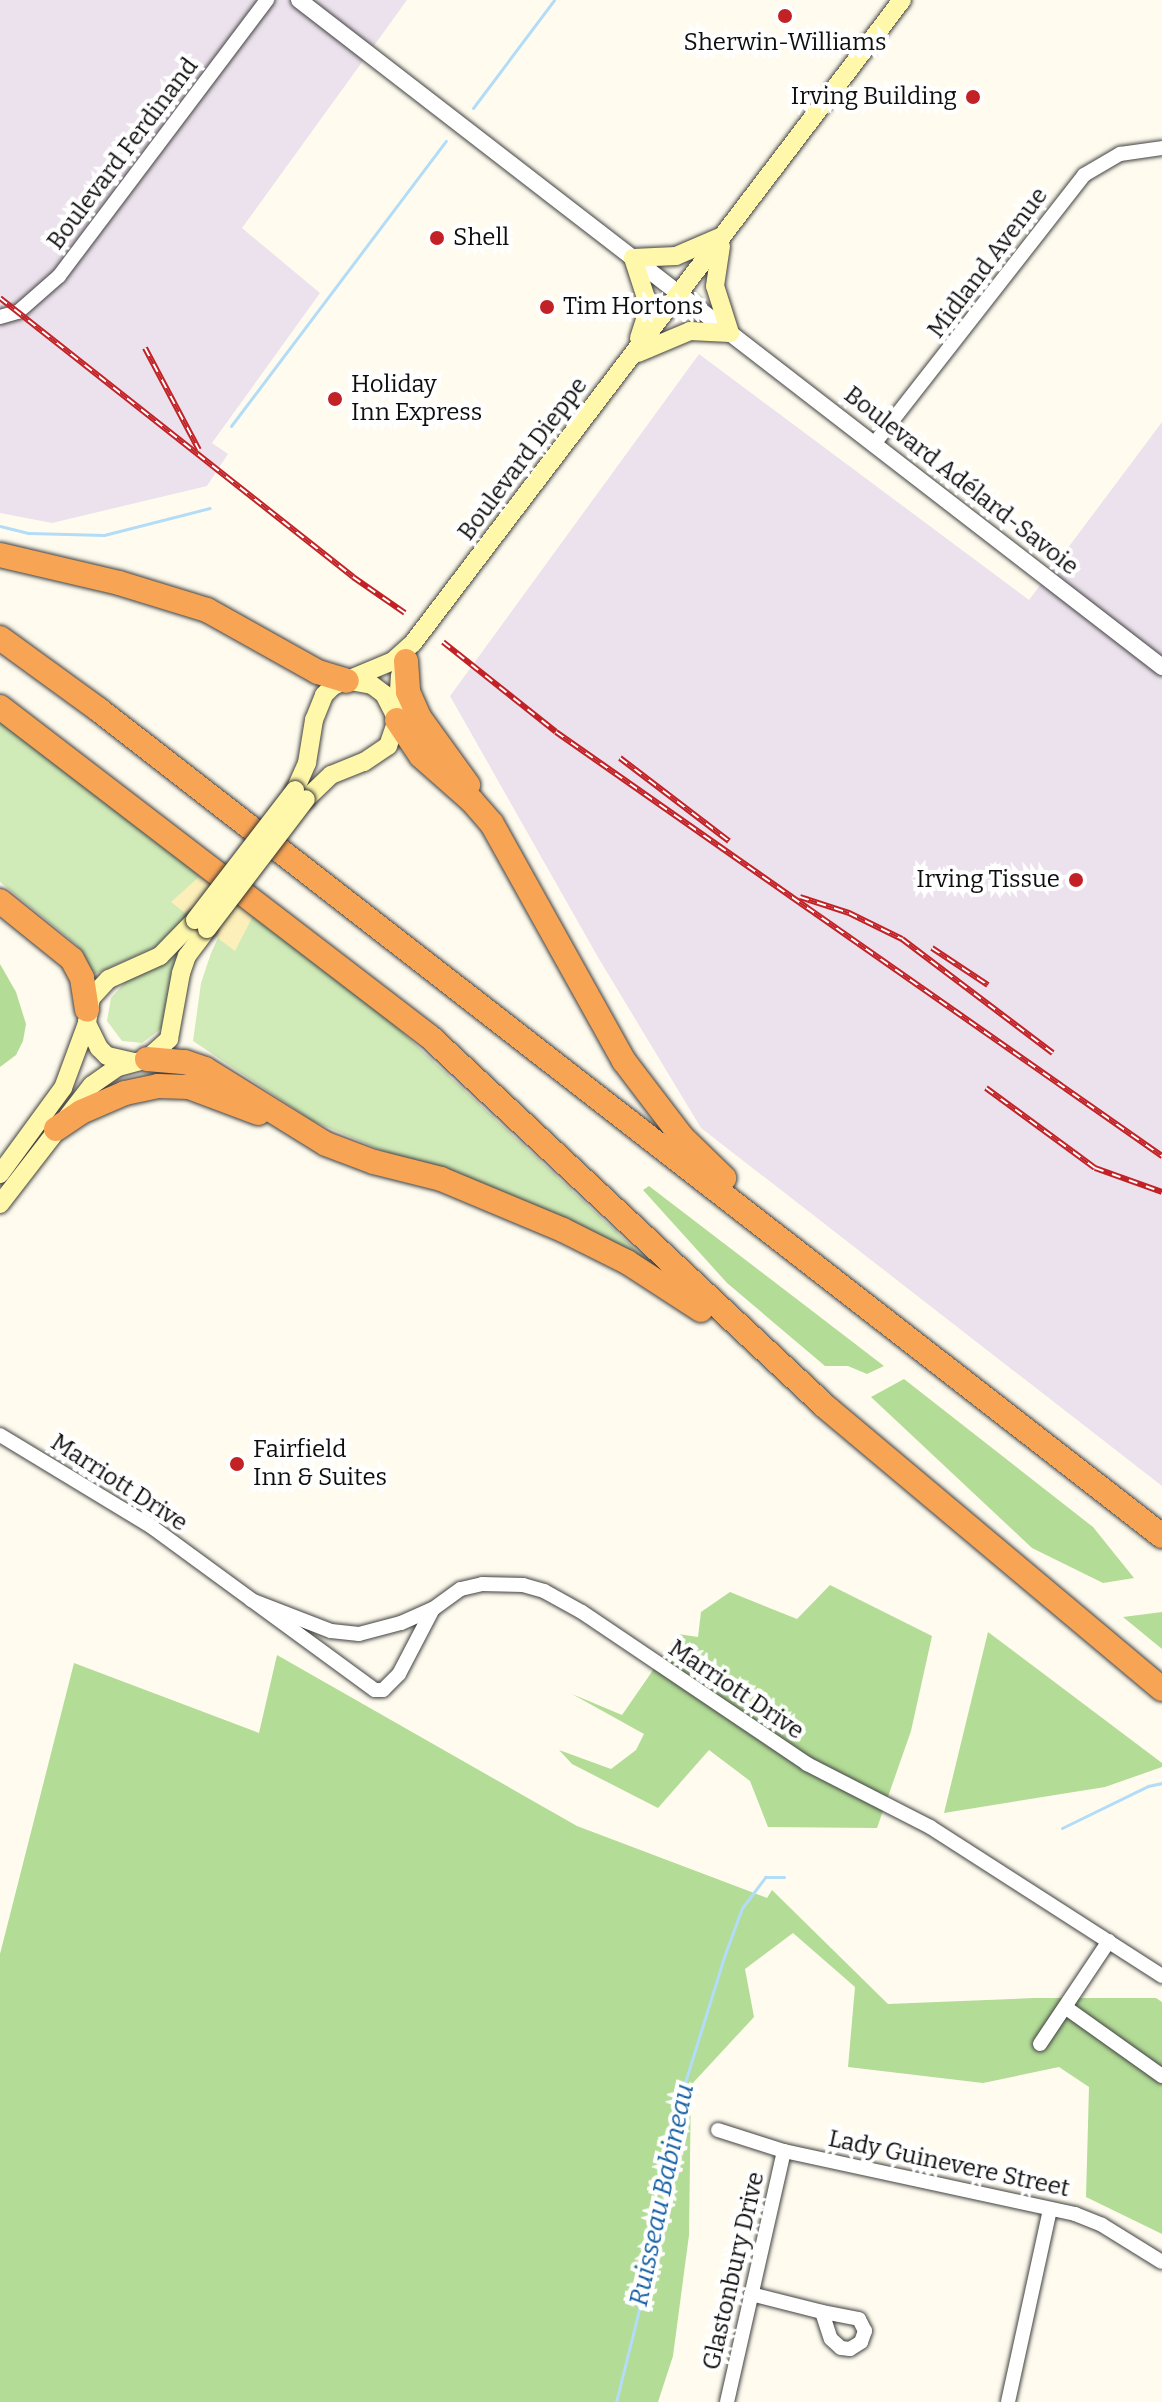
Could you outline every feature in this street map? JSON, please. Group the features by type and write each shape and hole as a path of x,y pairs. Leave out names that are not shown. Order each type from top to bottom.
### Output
{"highway":[{"path":"0,555 119,583 207,610 318,672 347,681"},
{"path":"0,638 111,719 1162,1536"},
{"path":"410,652 408,692 419,717 492,824 611,1038 669,1121 722,1177 916,1345"},
{"path":"0,707 430,1037 827,1408"},
{"path":"397,720 421,756 492,824"},
{"path":"0,901 72,959 82,978 87,1017"},
{"path":"142,1060 185,1062 205,1069 297,1128"},
{"path":"56,1129 81,1112 125,1093 158,1086 189,1087 297,1128 374,1162 441,1179 596,1245 703,1311 827,1408 1162,1689"}],"main road":[{"name":"Boulevard Dieppe","path":"410,652 902,0"},
{"path":"632,356 647,311 646,294 633,258 676,256 724,235"},
{"path":"632,356 690,331 730,333 714,281 724,235"},
{"path":"300,795 318,706 333,686 410,652"},
{"path":"0,1204 56,1129 102,1076 142,1060 169,1039 181,973 201,925 300,795 388,746 397,720 399,681 410,652"},
{"path":"347,681 372,685 384,694 397,720"},
{"path":"0,1174 63,1088 98,987 160,956 201,925"},
{"path":"87,1017 92,1037 107,1056 142,1060"}],"street":[{"name":"Boulevard Ferdinand","path":"0,317 18,312 59,276 267,0"},
{"path":"299,0 633,258"},
{"name":"Midland Avenue","path":"874,444 1084,175 1120,154 1162,148"},
{"name":"Boulevard Adélard-Savoie","path":"633,258 675,300 730,333 1162,667"},
{"name":"Marriott Drive","path":"0,1435 152,1527 375,1690 383,1690 399,1674 433,1609"},
{"name":"Marriott Drive","path":"251,1600 331,1631 359,1634 433,1609 461,1589 482,1584 523,1585 544,1591 582,1612 807,1764 930,1827 1162,1976"},
{"path":"1040,2044 1109,1941"},
{"path":"1065,2007 1162,2076"},
{"name":"Lady Guinevere Street","path":"718,2130 784,2151 1050,2210 1102,2225 1162,2262"},
{"name":"Glastonbury Drive","path":"727,2402 784,2151"},
{"path":"1008,2402 1050,2210"},
{"path":"751,2294 822,2312"}],"shaded area":[{"path":"0,0 407,0 242,228 320,293 212,443 228,454 207,486 52,523 0,513"},
{"path":"699,354 1029,600 1162,422 1162,1486 701,1128 599,959 450,696"}],"green space":[{"path":"0,723 35,746 372,1004 653,1266 313,1121 193,1041 201,983 218,938 235,951 172,902 188,915 162,944 95,974 77,945 0,882"},
{"path":"177,953 181,956 162,1028 142,1043 122,1041 107,1021 111,998 128,979"},
{"path":"0,964 16,992 26,1024 16,1055 0,1067"},
{"path":"649,1186 884,1366 867,1374 848,1366 825,1366 727,1283 643,1190"},
{"path":"904,1379 1093,1527 1134,1578 1103,1583 1032,1548 871,1397"},
{"path":"830,1585 932,1636 911,1731 877,1828 768,1827 750,1781 709,1750 658,1808 572,1764 559,1750 611,1769 636,1750 644,1734 572,1694 622,1715 678,1634 698,1637 701,1612 730,1592 797,1619"},
{"path":"1162,1612 1162,1649 1123,1617"},
{"path":"988,1632 1162,1763 1162,1767 1105,1787 944,1813"},
{"path":"277,1655 577,1826 767,1898 772,1890 888,2004 1034,1998 1156,1998 1162,2002 1162,2234 1086,2197 1089,2087 1059,2067 983,2083 848,2067 855,1987 793,1933 745,1969 754,2017 691,2085 689,2235 673,2356 658,2402 0,2402 0,1954 74,1663 259,1733"}],"sand":[{"path":"200,876 253,916 235,951 171,902"}],"waterway":[{"path":"473,108 554,0"},
{"path":"231,426 446,141"},
{"path":"0,526 29,533 104,535 210,508"},
{"name":"Ruisseau Babineau","path":"1062,1828 1148,1786 1162,1783"},
{"name":"Ruisseau Babineau","path":"616,2402 662,2217 673,2161 677,2108 725,1954 742,1908 765,1877 784,1877"}],"railway":[{"path":"0,298 353,577 405,613"},
{"path":"145,348 199,450"},
{"path":"443,642 556,732 1162,1156"},
{"path":"620,758 729,841"},
{"path":"800,897 849,913 902,939 1053,1053"},
{"path":"932,948 988,985"},
{"path":"986,1088 1095,1168 1162,1192"}],"place":[{"name":"Sherwin-Williams","path":"785,16"},
{"name":"Irving Building","path":"973,97"},
{"name":"Shell","path":"437,238"},
{"name":"Tim Hortons","path":"547,307"},
{"name":"Holiday Inn Express","path":"335,399"},
{"name":"Irving Tissue","path":"1076,880"},
{"name":"Fairfield Inn & Suites","path":"237,1464"}]}
